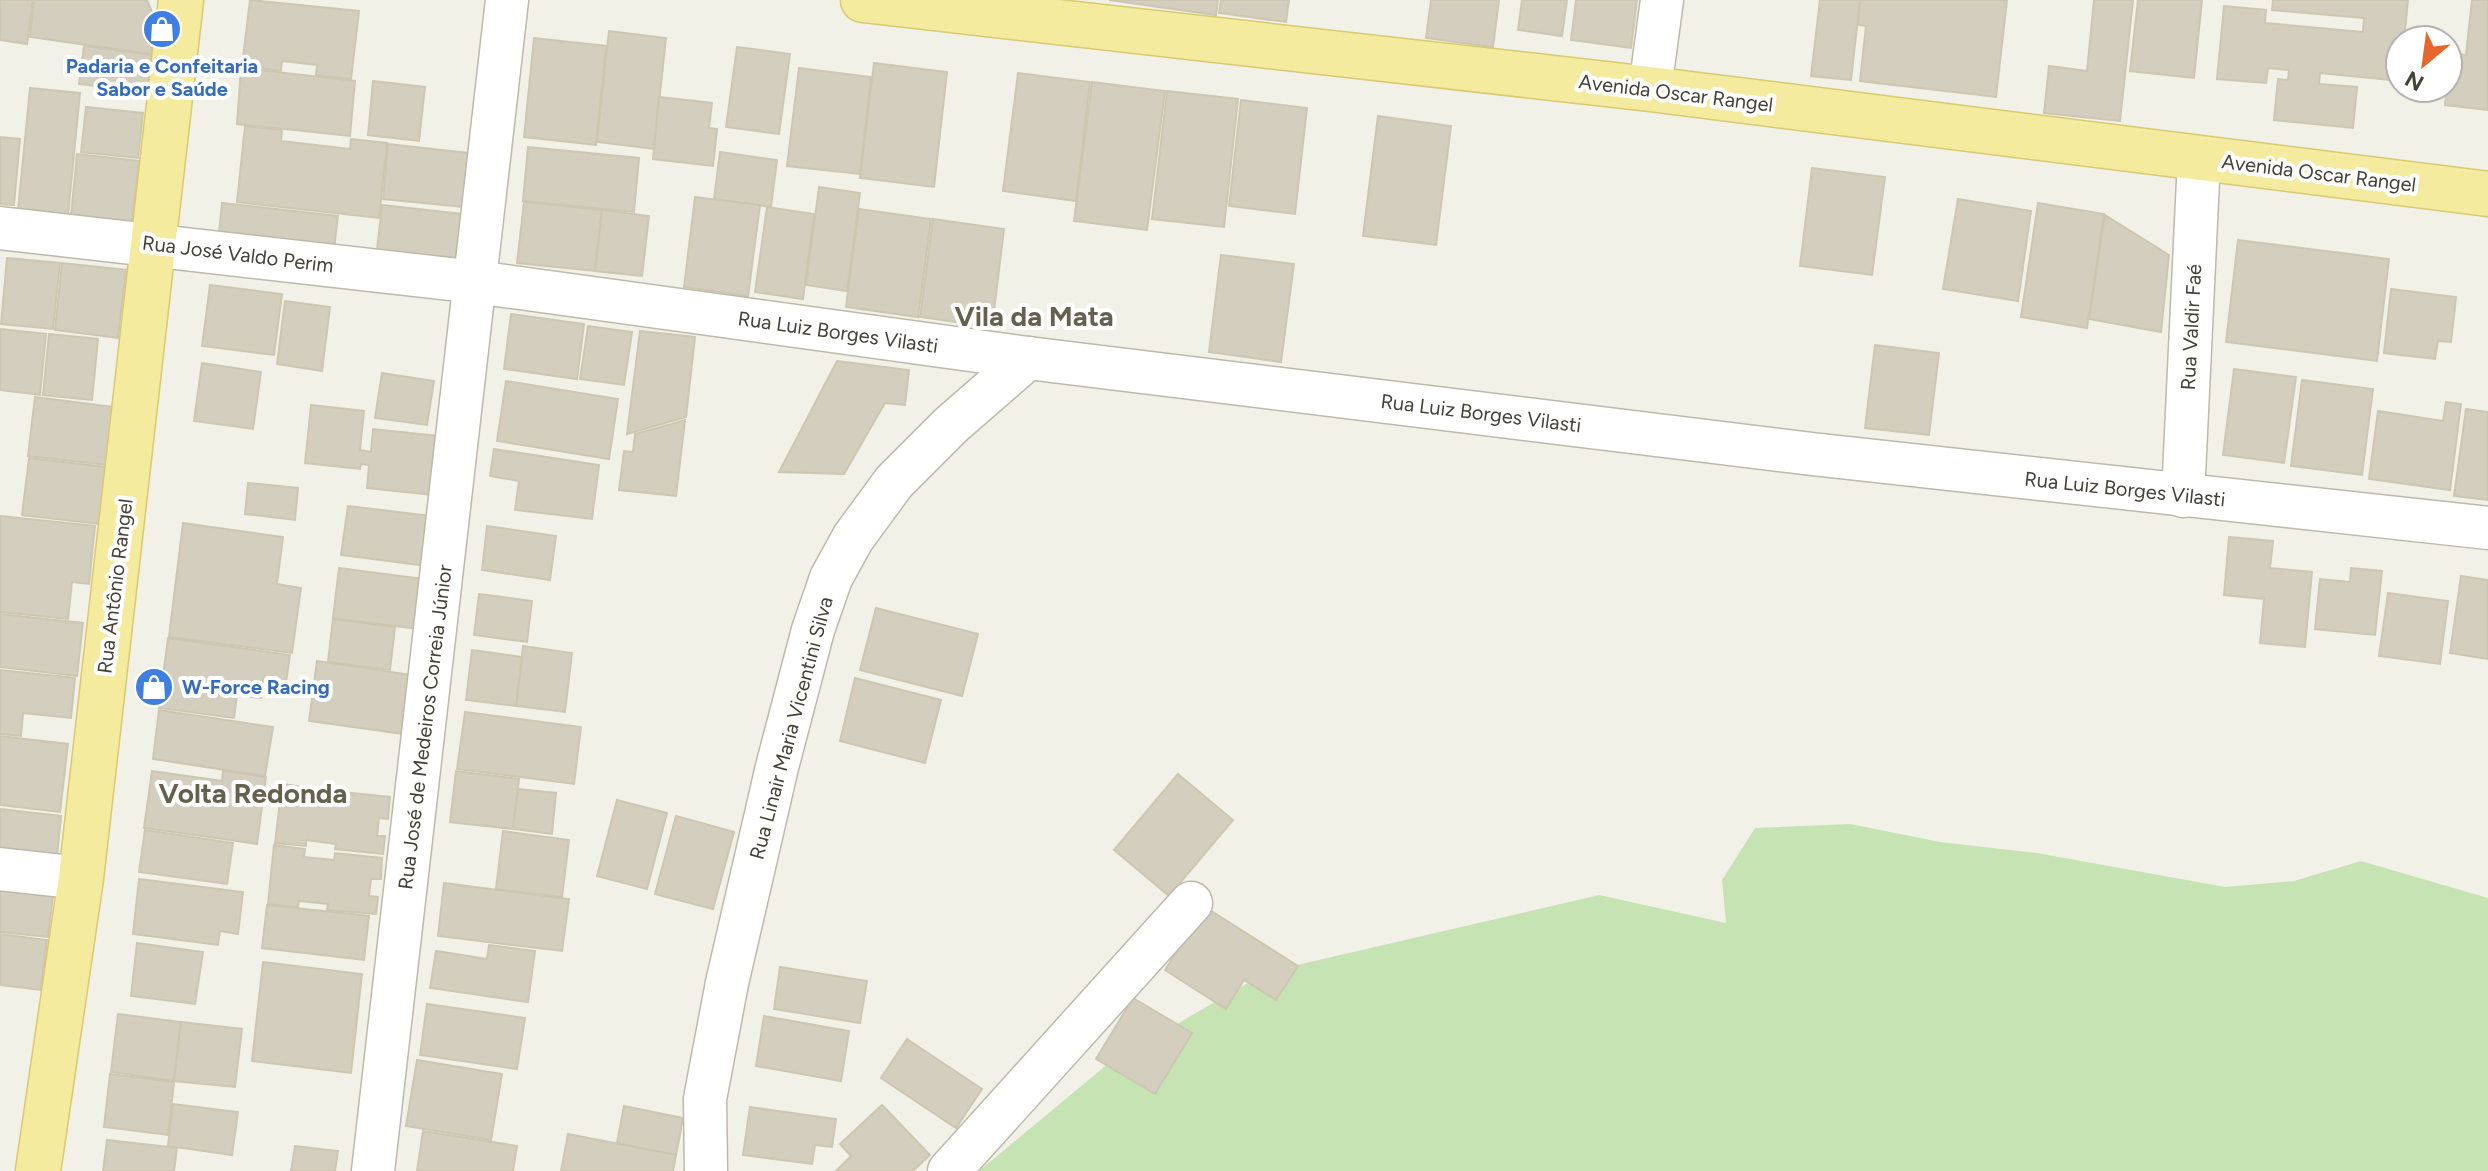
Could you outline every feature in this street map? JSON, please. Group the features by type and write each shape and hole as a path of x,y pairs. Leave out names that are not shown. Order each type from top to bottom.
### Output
{"main road":[{"name":"Rua Antônio Rangel","path":"38,1171 81,878 181,0"},
{"name":"Avenida Oscar Rangel","path":"863,0 1087,12 1650,89 2488,194"}],"street":[{"name":"Rua José de Medeiros Correia Júnior","path":"373,1171 507,0"},
{"path":"1650,89 1662,0"},
{"name":"Rua Valdir Faé","path":"2183,496 2199,159"},
{"name":"Rua José Valdo Perim","path":"0,228 476,282"},
{"name":"Rua Luiz Borges Vilasti","path":"476,282 1028,358 1812,454 2488,528"},
{"name":"Rua Linair Maria Vicentini Silva","path":"706,1171 705,1099 727,983 777,767 813,630 831,578 853,538 894,482 951,425 1028,358"},
{"path":"0,869 81,878"},
{"path":"949,1171 1191,903"}],"green space":[{"path":"1850,824 1940,842 2037,853 2225,887 2294,881 2361,861 2488,898 2488,1171 979,1171 1109,1063 1267,972 1599,895 1726,923 1722,880 1755,828"}],"building":[{"path":"0,0 33,0 27,44 0,40"},
{"path":"34,0 147,0 156,22 151,54 30,37"},
{"path":"250,0 359,11 351,79 316,75 317,65 282,61 281,71 242,66"},
{"path":"1109,0 1218,0 1216,15"},
{"path":"1221,0 1289,0 1286,22 1219,13"},
{"path":"1431,0 1499,0 1493,47 1426,38"},
{"path":"1522,0 1567,0 1562,36 1518,30"},
{"path":"1576,0 1637,0 1631,48 1571,40"},
{"path":"1820,0 1860,0 1851,80 1811,76"},
{"path":"1860,0 2007,0 1996,97 1860,81 1866,26 1858,25"},
{"path":"2094,0 2133,0 2120,121 2044,113 2049,66 2087,71"},
{"path":"2138,0 2202,0 2194,78 2130,71"},
{"path":"2273,0 2408,0 2406,24 2384,24 2384,79 2320,73 2319,84 2357,87 2353,128 2274,120 2278,79 2288,80 2289,70 2268,68 2266,83 2217,79 2224,6 2266,10 2265,23 2363,32 2364,18 2272,10"},
{"path":"2472,0 2488,0 2488,110 2445,105 2464,104"},
{"path":"609,31 666,38 654,149 597,142"},
{"path":"534,38 606,46 596,145 524,137"},
{"path":"84,46 152,55 147,93 79,84"},
{"path":"737,47 790,54 779,134 726,127"},
{"path":"874,63 947,72 934,187 860,178"},
{"path":"241,68 355,81 350,136 237,124"},
{"path":"799,68 871,77 860,174 787,166"},
{"path":"1018,73 1090,82 1076,201 1003,191"},
{"path":"373,81 425,87 419,141 368,135"},
{"path":"1092,82 1165,91 1147,230 1074,221"},
{"path":"30,88 80,93 68,215 18,210"},
{"path":"1167,91 1238,99 1224,227 1152,219"},
{"path":"659,97 712,103 709,128 717,129 713,166 653,159"},
{"path":"1241,100 1307,108 1295,214 1229,206"},
{"path":"86,107 143,113 138,158 81,152"},
{"path":"1378,116 1451,126 1436,245 1363,236"},
{"path":"245,126 282,130 281,141 350,149 351,139 387,143 379,218 237,202"},
{"path":"0,137 20,139 14,205 0,204"},
{"path":"388,144 468,153 463,207 383,199"},
{"path":"528,147 639,158 634,212 523,201"},
{"path":"720,152 777,160 771,207 714,199"},
{"path":"77,154 139,161 132,222 71,215"},
{"path":"1812,168 1885,177 1872,275 1800,266"},
{"path":"819,187 860,193 847,291 806,285"},
{"path":"695,197 760,205 748,296 684,287"},
{"path":"1958,199 2031,211 2018,301 1943,289"},
{"path":"524,202 602,210 595,271 517,263"},
{"path":"222,203 338,216 333,257 218,244"},
{"path":"2038,203 2104,214 2087,328 2021,317"},
{"path":"382,205 462,214 456,268 376,259"},
{"path":"767,207 814,214 803,299 755,292"},
{"path":"859,209 931,219 918,317 846,307"},
{"path":"602,210 649,216 642,276 595,271"},
{"path":"2105,215 2169,255 2161,332 2089,319"},
{"path":"933,219 1004,229 992,327 920,317"},
{"path":"2238,240 2389,259 2377,361 2226,342"},
{"path":"1221,255 1294,264 1281,362 1209,352"},
{"path":"7,258 60,263 53,329 1,324"},
{"path":"62,263 126,270 118,338 55,330"},
{"path":"210,285 282,294 274,355 202,346"},
{"path":"2391,289 2456,297 2451,342 2438,341 2435,359 2384,353"},
{"path":"285,301 330,307 322,371 277,364"},
{"path":"511,314 584,324 577,379 504,369"},
{"path":"588,326 632,332 624,385 580,379"},
{"path":"0,329 46,334 40,395 0,390"},
{"path":"640,331 695,337 686,417 627,434"},
{"path":"49,334 98,339 92,400 43,395"},
{"path":"1875,345 1939,353 1929,435 1865,428"},
{"path":"837,361 909,370 905,405 885,403 844,474 779,472"},
{"path":"202,363 261,372 253,429 194,421"},
{"path":"2234,369 2296,377 2284,463 2223,455"},
{"path":"382,373 434,381 427,425 375,418"},
{"path":"2302,380 2373,389 2362,475 2291,466"},
{"path":"506,381 618,399 609,459 497,441"},
{"path":"35,397 114,407 107,465 28,456"},
{"path":"2446,402 2461,404 2450,490 2369,479 2378,411 2443,421"},
{"path":"311,405 364,411 360,450 371,452 373,429 438,436 433,495 367,488 369,465 361,464 360,469 305,463"},
{"path":"2466,409 2488,412 2488,500 2454,496"},
{"path":"685,420 676,496 619,490 624,451 633,452 635,434"},
{"path":"494,449 599,465 592,519 515,510 519,481 490,476"},
{"path":"29,458 106,467 99,524 22,515"},
{"path":"248,483 298,488 295,520 245,514"},
{"path":"348,506 432,516 426,566 341,555"},
{"path":"0,516 95,526 89,584 72,582 68,619 0,612"},
{"path":"183,523 283,537 277,584 301,588 292,653 169,637"},
{"path":"487,526 556,536 550,580 482,570"},
{"path":"2229,537 2273,541 2270,568 2312,572 2305,647 2260,643 2264,599 2224,595"},
{"path":"339,568 424,579 417,629 333,618"},
{"path":"2351,568 2382,571 2375,635 2315,629 2320,579 2350,582"},
{"path":"2461,576 2488,580 2488,659 2450,653"},
{"path":"2388,593 2448,601 2440,664 2379,656"},
{"path":"479,594 532,601 527,642 474,635"},
{"path":"876,608 978,634 962,696 860,670"},
{"path":"0,614 83,623 77,676 0,667"},
{"path":"333,619 395,627 390,670 328,662"},
{"path":"168,638 290,655 286,682 263,678 261,698 237,695 234,718 159,708"},
{"path":"523,646 572,653 565,712 516,706"},
{"path":"472,650 522,657 516,706 466,700"},
{"path":"317,661 412,675 404,734 309,721"},
{"path":"0,670 75,678 71,718 23,713 21,736 0,734"},
{"path":"855,678 941,700 925,763 840,741"},
{"path":"159,710 273,727 265,776 153,759"},
{"path":"465,712 581,727 574,784 457,769"},
{"path":"0,736 68,744 60,812 0,805"},
{"path":"152,771 222,781 223,771 266,777 257,844 144,828"},
{"path":"456,771 519,779 513,829 450,822"},
{"path":"1178,774 1233,820 1169,896 1114,850"},
{"path":"282,784 313,788 312,796 341,799 342,792 390,797 388,819 379,818 377,836 385,836 383,854 335,849 336,844 306,840 306,846 275,843"},
{"path":"518,789 556,793 552,834 513,829"},
{"path":"617,800 667,813 647,889 597,876"},
{"path":"0,809 61,816 56,866 0,859"},
{"path":"676,816 734,832 713,909 655,894"},
{"path":"145,830 233,843 227,884 139,872"},
{"path":"503,831 569,840 562,897 496,889"},
{"path":"274,845 305,849 304,857 334,860 335,853 382,858 381,879 371,879 369,896 378,897 376,914 327,910 328,904 299,901 298,907 268,904"},
{"path":"139,879 243,892 238,934 220,931 218,945 133,934"},
{"path":"0,880 54,887 48,937 0,932"},
{"path":"444,883 569,899 562,951 438,936"},
{"path":"267,905 369,916 364,960 262,948"},
{"path":"1205,907 1298,966 1276,1000 1244,980 1226,1009 1165,970"},
{"path":"0,934 47,940 41,990 0,985"},
{"path":"137,943 203,952 195,1004 131,996"},
{"path":"489,945 535,951 528,1002 430,988 436,951 487,959"},
{"path":"263,962 362,974 351,1073 252,1061"},
{"path":"780,967 867,981 860,1023 774,1009"},
{"path":"1133,998 1192,1033 1155,1094 1096,1059"},
{"path":"427,1004 525,1018 517,1069 420,1055"},
{"path":"118,1014 181,1022 174,1081 111,1072"},
{"path":"764,1016 849,1031 841,1081 756,1066"},
{"path":"181,1022 242,1029 235,1087 174,1081"},
{"path":"907,1039 982,1089 956,1128 881,1078"},
{"path":"417,1060 502,1074 491,1140 406,1126"},
{"path":"110,1074 174,1082 168,1135 104,1127"},
{"path":"173,1104 238,1112 232,1155 168,1146"},
{"path":"882,1105 930,1155 913,1171 836,1171 851,1156 840,1144"},
{"path":"624,1106 683,1118 676,1155 617,1143"},
{"path":"750,1107 836,1119 832,1147 815,1145 812,1164 743,1155"},
{"path":"423,1131 517,1146 513,1171 417,1171"},
{"path":"568,1134 676,1155 673,1171 561,1171"},
{"path":"107,1140 177,1148 174,1171 103,1171"},
{"path":"295,1146 338,1151 335,1171 291,1171"}],"place":[{"name":"Padaria e Confeitaria Sabor e Saúde","path":"162,29"},
{"name":"W-Force Racing","path":"154,687"}],"district":[{"name":"Vila da Mata","path":"1034,316"},
{"name":"Volta Redonda","path":"253,793"}]}
